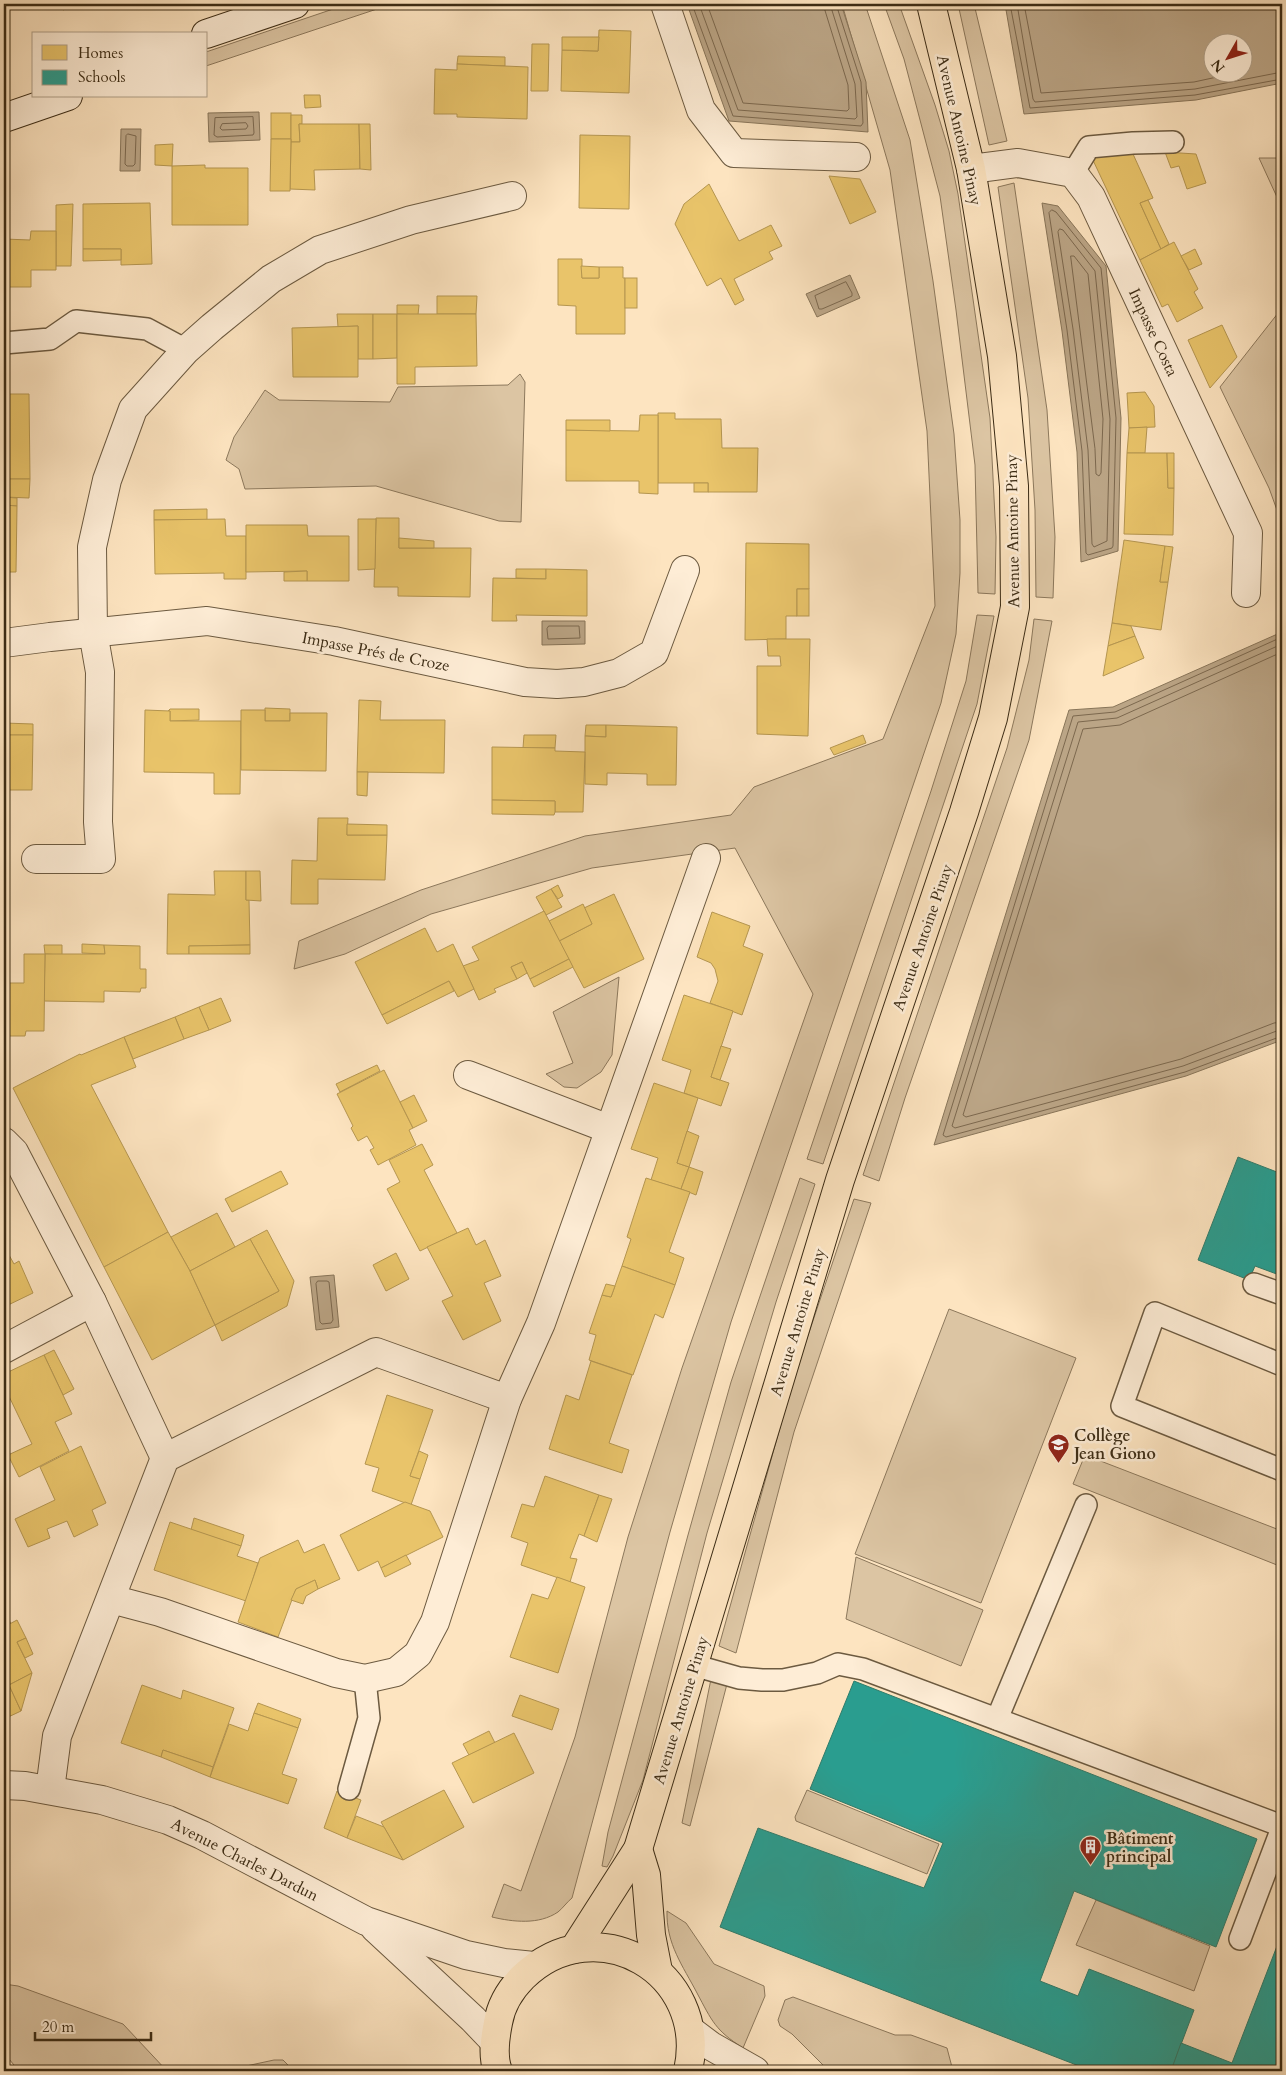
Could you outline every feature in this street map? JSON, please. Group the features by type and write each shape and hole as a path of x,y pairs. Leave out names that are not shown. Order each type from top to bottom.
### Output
{"main road":[{"name":"Avenue Antoine Pinay","path":"574,1949 638,1849 840,1180 964,812 993,718 1015,607 1014,486 1002,356 971,169 931,4"},
{"path":"638,1849 646,1875 651,1935 658,1971"},
{"path":"498,2071 494,2042 500,2013 513,1987 534,1966 553,1955 574,1949 603,1948 631,1955 658,1971 672,1987 684,2008 690,2031 691,2057 688,2071"}],"street":[{"path":"208,33 295,4"},
{"path":"665,4 701,110 734,153 856,157"},
{"path":"4,118 62,98"},
{"path":"971,169 1018,163 1073,173"},
{"name":"Impasse Costa","path":"1073,173 1091,197 1248,533 1246,593"},
{"path":"36,860 101,859 98,822 100,672 93,632 92,546 107,480 134,408 186,350 271,279 320,250 411,220 512,196"},
{"name":"Impasse Prés de Croze","path":"4,643 207,621 373,648 525,682 557,684 584,682 619,673 654,654 685,570"},
{"path":"111,1599 160,1612 336,1673 365,1679 396,1672 418,1654 435,1622 507,1399 541,1323 706,858"},
{"path":"468,1075 609,1129"},
{"path":"4,1142 14,1152 92,1302 165,1458"},
{"path":"4,1349 92,1302"},
{"path":"50,1790 57,1736 165,1458 376,1352 507,1399"},
{"name":"Avenue Charles Dardun","path":"4,1785 50,1790 102,1800 168,1820 202,1835 366,1921 466,1954 504,1963 534,1966"},
{"name":"Avenue Charles Dardun","path":"366,1921 473,2019 494,2042"},
{"path":"690,2031 710,2046 755,2071"}],"lane":[{"path":"1073,173 1089,147 1173,142"},
{"path":"4,343 50,339 76,320 147,330 186,350"},
{"path":"1254,1284 1282,1294"},
{"path":"1282,1365 1155,1313 1122,1406 1282,1470"},
{"path":"997,1719 1086,1505"},
{"path":"693,1665 739,1678 762,1680 783,1680 817,1673 838,1664 863,1669 1282,1827 1240,1939"},
{"path":"349,1789 369,1718 365,1679"}],"shaded area":[{"path":"348,4 392,4 208,65 208,51"},
{"path":"842,4 865,4 910,140 933,281 954,434 960,520 960,573 956,634 941,703 731,1322 670,1532 572,1898 558,1912 543,1919 517,1921 500,1919 492,1917 504,1884 521,1891 575,1737 628,1537 682,1368 813,994 735,848 592,868 431,914 345,954 294,969 299,941 421,890 585,836 731,815 754,787 883,739 935,606 927,431 890,170"},
{"path":"884,4 899,4 935,105 949,151 958,194 990,418 996,537 995,594 978,593 975,465 940,196 904,59"},
{"path":"958,4 974,4 1007,141 989,145"},
{"path":"1259,158 1282,158 1282,208"},
{"path":"1014,183 1047,410 1055,537 1053,598 1036,597 1035,510 1028,398 998,187"},
{"path":"1282,308 1282,524 1269,488 1220,387"},
{"path":"520,374 525,382 521,522 499,521 376,486 245,489 239,469 226,460 234,437 265,390 279,400 390,402 398,387 508,385"},
{"path":"977,615 994,616 977,704 823,1164 807,1159 931,791 966,681"},
{"path":"1034,619 1052,621 1029,740 905,1098 879,1181 863,1175 1007,748 1029,660"},
{"path":"619,977 612,1055 601,1072 577,1088 564,1087 546,1074 573,1063 553,1012"},
{"path":"800,1178 815,1184 776,1302 707,1533 643,1780 613,1856 607,1867 602,1866 608,1832 731,1382"},
{"path":"854,1199 871,1203 794,1432 736,1653 719,1646 795,1374"},
{"path":"949,1309 1076,1358 981,1603 855,1554"},
{"path":"1085,1455 1282,1531 1282,1567 1073,1484"},
{"path":"856,1557 983,1610 961,1666 846,1619"},
{"path":"711,1679 727,1684 690,1826 682,1823"},
{"path":"807,1790 939,1844 927,1874 796,1821 795,1817"},
{"path":"1096,1900 1210,1946 1194,1991 1076,1945"},
{"path":"667,1911 686,1923 714,1964 764,1986 765,1996 743,2048 720,2030 707,2011 672,1944 667,1923"},
{"path":"4,1984 18,1986 123,2024 167,2071 19,2071 4,2053"},
{"path":"793,1997 895,2035 911,2035 947,2048 953,2071 829,2071 792,2034 780,2026 778,2020 785,2000"},
{"path":"274,2060 283,2060 294,2071 223,2071"}],"water":[{"path":"687,4 841,4 866,82 868,132 729,121"},
{"path":"1005,4 1282,4 1282,83 1196,100 1024,114"},
{"path":"259,112 260,140 209,142 208,113"},
{"path":"121,129 141,129 140,171 120,171"},
{"path":"1042,203 1058,206 1106,266 1121,418 1118,551 1081,562 1077,452 1062,331"},
{"path":"850,275 860,298 817,317 806,294"},
{"path":"542,621 585,621 585,644 542,645"},
{"path":"1282,632 1282,1040 1186,1076 934,1145 1069,710 1113,707"},
{"path":"334,1275 339,1327 316,1330 310,1277"}],"building: Homes":[{"path":"61,4 81,4 63,10"},
{"path":"599,30 631,31 629,93 561,91 562,50 598,51"},
{"path":"562,37 599,37 598,51 562,50"},
{"path":"532,44 549,44 548,91 531,91"},
{"path":"458,56 505,57 505,66 457,64"},
{"path":"457,64 528,67 527,119 457,117 457,114 434,114 435,69 457,70"},
{"path":"304,95 320,95 321,107 305,108"},
{"path":"271,113 291,113 291,139 271,139"},
{"path":"291,115 302,115 302,124 299,124 300,142 291,142"},
{"path":"299,124 359,124 360,169 314,170 315,190 290,189 291,142 300,142"},
{"path":"359,124 370,124 371,170 360,169"},
{"path":"580,135 630,136 629,209 579,208"},
{"path":"271,139 291,139 290,191 270,191"},
{"path":"173,144 172,166 155,165 155,145"},
{"path":"1165,152 1196,154 1206,183 1187,189 1179,166 1171,168"},
{"path":"1133,154 1153,198 1140,203 1161,249 1140,260 1091,156"},
{"path":"205,165 205,168 248,168 248,225 172,225 172,166"},
{"path":"829,176 860,179 876,212 850,224"},
{"path":"709,184 739,241 771,225 782,246 769,252 773,259 734,279 744,300 735,305 721,278 707,286 675,224 684,204"},
{"path":"1148,200 1169,244 1161,249 1140,203"},
{"path":"150,203 152,264 121,265 121,249 83,249 83,204"},
{"path":"73,204 71,266 56,266 56,205"},
{"path":"31,231 56,231 56,270 31,270 31,287 4,287 4,239 30,240"},
{"path":"1174,242 1198,289 1194,292 1203,308 1177,322 1168,304 1162,307 1140,260"},
{"path":"83,249 121,249 121,260 83,261"},
{"path":"1195,249 1202,264 1189,270 1181,256"},
{"path":"558,259 582,259 582,278 599,278 599,267 623,267 623,278 625,278 625,334 576,334 576,306 558,305"},
{"path":"581,266 599,267 599,278 582,278"},
{"path":"625,278 637,278 637,308 625,308"},
{"path":"437,296 477,296 476,314 437,314"},
{"path":"397,305 419,305 418,315 397,314"},
{"path":"337,314 373,314 373,359 358,359 358,326 338,327"},
{"path":"373,314 397,314 397,358 373,359"},
{"path":"397,314 476,314 477,366 415,367 415,384 397,384"},
{"path":"1222,325 1237,357 1210,388 1188,340"},
{"path":"358,326 358,377 293,377 292,328"},
{"path":"1145,392 1154,406 1155,427 1129,428 1127,393"},
{"path":"4,394 29,394 30,479 4,479"},
{"path":"658,413 675,413 675,419 721,419 722,448 758,448 757,492 708,492 708,483 658,483"},
{"path":"640,415 658,415 658,494 639,493 639,481 566,481 566,430 639,431"},
{"path":"566,420 610,420 610,431 566,430"},
{"path":"1147,427 1145,453 1127,453 1129,428"},
{"path":"1127,453 1167,453 1168,488 1174,488 1173,535 1124,534"},
{"path":"1167,453 1174,453 1174,488 1168,488"},
{"path":"4,479 30,479 29,498 4,497"},
{"path":"694,483 708,483 708,492 694,492"},
{"path":"4,497 17,498 17,506 4,505"},
{"path":"4,505 17,506 16,572 4,572"},
{"path":"207,509 207,520 154,520 154,510"},
{"path":"376,518 399,518 399,548 471,548 470,597 398,596 398,587 374,587"},
{"path":"225,519 226,536 246,536 246,579 224,579 224,573 155,574 154,520"},
{"path":"358,519 376,519 375,569 358,570"},
{"path":"246,525 307,525 308,536 349,536 349,581 307,581 307,571 246,572"},
{"path":"399,538 434,541 434,548 399,548"},
{"path":"1124,540 1165,546 1160,582 1168,582 1161,630 1112,623"},
{"path":"746,543 809,544 809,589 797,589 797,616 786,616 786,639 745,640"},
{"path":"1165,546 1173,547 1168,582 1160,582"},
{"path":"516,569 546,569 546,579 516,578"},
{"path":"546,569 587,570 587,616 516,615 517,621 492,621 493,578 546,579"},
{"path":"307,571 307,581 284,581 284,572"},
{"path":"797,589 809,589 809,616 797,616"},
{"path":"1112,623 1131,626 1135,636 1108,646"},
{"path":"1135,636 1144,658 1103,676 1108,646"},
{"path":"767,639 810,639 808,736 757,734 757,666 781,666 780,656 768,656"},
{"path":"359,700 381,701 380,720 445,720 444,773 357,772"},
{"path":"265,708 290,709 290,721 265,721"},
{"path":"170,709 199,709 199,720 170,721 170,711 168,711"},
{"path":"145,710 170,711 170,721 241,721 240,794 214,794 214,773 144,772"},
{"path":"241,710 265,710 265,721 290,721 290,713 327,713 326,771 241,770"},
{"path":"4,723 33,724 33,735 4,735"},
{"path":"586,725 606,725 606,737 585,736"},
{"path":"606,725 677,727 676,785 647,785 647,774 607,773 607,785 585,784 585,736 606,737"},
{"path":"4,735 33,735 32,790 4,790"},
{"path":"524,735 556,735 555,748 523,748"},
{"path":"863,735 866,743 834,755 830,748"},
{"path":"492,747 555,748 555,751 585,752 583,812 555,812 555,801 492,800"},
{"path":"357,772 368,772 367,796 357,795"},
{"path":"492,800 555,801 555,812 554,815 492,814"},
{"path":"318,818 348,818 347,835 387,835 385,880 318,879 318,904 291,904 292,860 317,861"},
{"path":"347,824 387,825 387,835 347,835"},
{"path":"214,871 246,871 246,900 249,900 250,945 189,946 189,954 167,954 168,894 215,895"},
{"path":"246,871 260,871 261,901 246,900"},
{"path":"558,885 563,896 558,899 551,889"},
{"path":"551,889 562,907 546,915 536,897"},
{"path":"614,894 644,959 584,988 559,941 592,924 584,908"},
{"path":"583,904 592,924 559,941 549,921"},
{"path":"544,911 569,959 530,979 522,962 511,967 517,979 494,989 496,992 479,1000 463,966 479,960 472,947"},
{"path":"712,912 750,926 743,946 763,954 742,1015 710,1003 718,981 715,969 711,963 697,957"},
{"path":"425,928 437,952 453,944 474,989 458,997 449,981 382,1015 355,962"},
{"path":"82,944 104,945 105,954 82,953"},
{"path":"44,945 62,945 62,955 45,954"},
{"path":"104,945 140,946 140,969 146,969 146,988 141,988 140,992 104,991 104,1002 44,1001 45,954 105,954"},
{"path":"250,945 250,954 189,954 189,946"},
{"path":"24,954 45,954 44,1031 26,1031 25,1036 4,1036 4,983 24,983"},
{"path":"569,959 573,967 534,987 530,979"},
{"path":"522,962 527,973 517,979 511,967"},
{"path":"4,966 8,966 9,983 4,983"},
{"path":"449,981 454,991 387,1024 382,1015"},
{"path":"684,995 733,1011 711,1077 729,1083 721,1106 684,1093 691,1070 662,1060"},
{"path":"221,998 231,1021 209,1030 199,1007"},
{"path":"199,1007 209,1030 184,1039 175,1017"},
{"path":"175,1017 184,1039 133,1059 124,1037"},
{"path":"124,1037 136,1067 91,1085 168,1232 104,1267 13,1088 80,1054"},
{"path":"721,1046 731,1049 720,1080 711,1077"},
{"path":"377,1065 380,1071 340,1092 336,1084"},
{"path":"384,1070 413,1128 409,1130 416,1145 378,1165 370,1150 374,1148 367,1136 358,1141 351,1128 353,1126 337,1094"},
{"path":"654,1083 698,1098 677,1163 689,1167 681,1189 651,1180 658,1158 631,1149"},
{"path":"414,1095 427,1121 413,1128 400,1102"},
{"path":"687,1131 699,1136 689,1167 677,1163"},
{"path":"422,1144 433,1165 424,1170 457,1233 420,1251 387,1189 400,1182 389,1160"},
{"path":"689,1167 703,1172 696,1195 681,1189"},
{"path":"281,1171 288,1184 232,1212 225,1199"},
{"path":"646,1178 690,1192 669,1252 684,1258 675,1285 622,1266 631,1239 627,1237"},
{"path":"217,1213 235,1247 190,1271 171,1237"},
{"path":"468,1228 476,1245 485,1240 501,1276 484,1283 501,1321 463,1340 442,1301 453,1296 427,1247"},
{"path":"267,1230 294,1281 287,1306 222,1341 215,1325 279,1291 250,1239"},
{"path":"168,1232 190,1271 215,1325 152,1360 104,1267"},
{"path":"250,1239 279,1291 215,1325 190,1271"},
{"path":"4,1246 14,1264 19,1261 33,1293 4,1307"},
{"path":"396,1253 409,1279 386,1291 373,1265"},
{"path":"622,1266 675,1285 663,1318 655,1314 633,1375 589,1360 596,1335 589,1333 602,1295 611,1297"},
{"path":"606,1284 615,1286 611,1297 602,1295"},
{"path":"54,1350 74,1389 63,1395 44,1355"},
{"path":"44,1355 72,1414 55,1422 69,1451 19,1477 8,1455 32,1444 4,1386 4,1374"},
{"path":"591,1361 632,1375 609,1443 629,1450 622,1473 549,1449 566,1395 579,1400"},
{"path":"387,1395 433,1410 410,1476 420,1479 411,1505 372,1491 379,1468 365,1464"},
{"path":"81,1446 106,1503 92,1510 98,1525 74,1537 67,1521 47,1529 50,1538 28,1547 15,1519 55,1500 40,1467"},
{"path":"419,1451 428,1455 420,1479 410,1476"},
{"path":"545,1476 599,1495 584,1536 579,1534 570,1558 577,1559 570,1582 521,1565 528,1543 511,1537 522,1504 534,1507"},
{"path":"599,1495 612,1499 597,1542 584,1536"},
{"path":"405,1502 430,1511 443,1537 381,1568 378,1561 358,1571 340,1535"},
{"path":"194,1518 244,1535 241,1546 191,1530"},
{"path":"170,1522 241,1546 237,1556 258,1563 246,1601 154,1570"},
{"path":"298,1540 304,1553 324,1544 340,1579 318,1589 315,1580 296,1589 278,1637 238,1622 260,1558"},
{"path":"406,1555 411,1564 385,1577 381,1568"},
{"path":"557,1577 585,1587 558,1673 510,1657 532,1594 548,1599"},
{"path":"315,1580 318,1589 306,1596 303,1604 291,1600 296,1589"},
{"path":"4,1610 11,1624 4,1627"},
{"path":"17,1620 26,1638 17,1642 32,1673 9,1685 21,1711 4,1719 4,1627"},
{"path":"26,1638 33,1654 25,1658 17,1642"},
{"path":"32,1673 21,1711 9,1685"},
{"path":"142,1685 181,1699 183,1690 234,1708 213,1767 163,1750 161,1757 121,1743"},
{"path":"520,1695 559,1709 552,1730 512,1716"},
{"path":"258,1703 301,1719 298,1728 254,1713"},
{"path":"254,1713 298,1728 282,1774 297,1779 288,1804 210,1777 229,1724 248,1731"},
{"path":"489,1731 495,1743 469,1755 463,1744"},
{"path":"514,1733 534,1773 473,1803 452,1763"},
{"path":"163,1750 213,1767 210,1777 161,1757"},
{"path":"444,1790 464,1827 403,1860 381,1822"},
{"path":"337,1791 361,1800 347,1838 324,1828"},
{"path":"356,1816 384,1827 403,1860 347,1838"}],"building: Schools":[{"path":"1238,1157 1282,1174 1282,1276 1255,1266 1249,1280 1198,1260"},
{"name":"Bâtiment principal","path":"854,1681 1257,1839 1216,1947 1074,1891 1040,1981 1078,1996 1089,1969 1194,2010 1171,2071 1092,2071 720,1927 758,1828 924,1888 943,1843 810,1789"},
{"path":"1282,1933 1282,2071 1171,2071 1181,2043 1232,2063"}],"place":[{"name":"Collège Jean Giono","path":"1058,1463"},
{"name":"Bâtiment principal","path":"1090,1866"}]}
